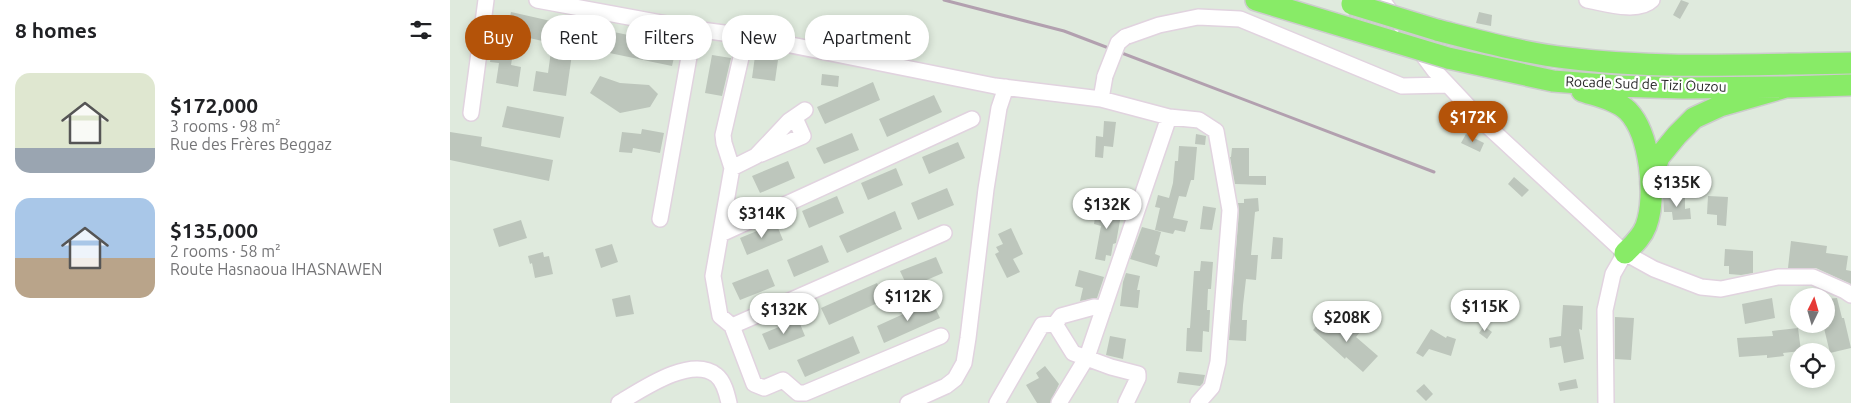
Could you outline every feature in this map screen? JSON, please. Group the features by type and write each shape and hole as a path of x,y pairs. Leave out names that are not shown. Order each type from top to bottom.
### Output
{"highway":[{"name":"Rocade Sud de Tizi Ouzou","path":"1256,0 1448,58 1553,81 1664,88 1786,87"},
{"path":"1346,2 1437,30 1522,50 1566,58 1619,63 1708,65 1851,62"},
{"path":"1553,81 1614,102 1628,111 1638,127 1646,150 1651,180 1650,204 1646,226 1636,243 1625,253"},
{"path":"1651,180 1659,157 1694,118 1720,106 1786,87 1851,85"}],"street":[{"path":"471,113 486,0"},
{"path":"537,0 626,16"},
{"path":"1382,0 1406,34 1448,85 1481,120 1625,253 1654,269 1701,287 1722,289 1778,277 1814,277 1845,291 1851,296"},
{"path":"1587,0 1629,8 1649,4 1652,0"},
{"path":"1101,99 1105,76 1118,43 1125,37 1159,25 1191,18 1220,17 1240,19 1402,86 1448,85"},
{"path":"795,44 1006,87 1101,99 1169,117 1199,120 1216,131 1230,210 1218,362 1212,386 1198,403"},
{"path":"660,219 688,60"},
{"path":"740,60 723,135 732,168 713,276 720,316 732,326 754,384 764,388 783,380 798,393 805,393 941,336"},
{"path":"908,403 946,386 955,378 964,363 986,189 999,108 1006,87"},
{"path":"732,168 756,156 800,114"},
{"path":"1059,403 1087,357 1169,117"},
{"path":"721,234 972,119"},
{"path":"732,326 944,233"},
{"path":"1606,403 1605,310 1613,274 1625,253"},
{"path":"997,403 1042,325 1055,324 1061,316 1094,307 1104,308"},
{"path":"1055,324 1073,353 1111,367 1138,374 1138,378 1126,403"},
{"path":"619,403 671,375 690,369 703,369 716,375 724,385 730,403"}],"building":[{"path":"1681,0 1689,3 1680,19 1673,15"},
{"path":"511,12 524,15 510,15"},
{"path":"1479,12 1492,15 1491,26 1476,23"},
{"path":"531,16 541,19 541,41 531,38"},
{"path":"616,32 626,35 626,56 616,54"},
{"path":"712,55 722,57 722,60 731,60 722,96 705,93"},
{"path":"490,60 512,60 511,65 521,67 518,87 496,83 499,63 490,62"},
{"path":"550,60 571,60 566,96 533,91 536,71 548,73"},
{"path":"643,60 673,60 672,66"},
{"path":"754,60 778,60 775,81 752,78"},
{"path":"822,74 839,76 838,87 821,85"},
{"path":"600,76 620,83 649,85 658,94 650,107 620,113 590,93"},
{"path":"873,82 880,100 825,124 817,107"},
{"path":"934,95 942,112 887,137 879,119"},
{"path":"507,106 564,117 560,138 502,127"},
{"path":"1104,121 1116,122 1113,147 1104,146 1103,158 1095,157 1096,136 1103,137"},
{"path":"642,129 664,133 660,153 633,148 632,153 619,152 622,132 641,134"},
{"path":"450,132 482,137 481,146 553,160 549,181 450,160"},
{"path":"852,133 859,150 824,164 816,148"},
{"path":"1196,134 1206,136 1205,145 1195,144"},
{"path":"1466,134 1484,143 1480,152 1461,143"},
{"path":"958,142 965,158 929,174 922,157"},
{"path":"1179,146 1197,147 1194,180 1191,180 1186,197 1179,196 1173,218 1188,221 1185,232 1175,230 1173,234 1155,230 1160,208 1155,207 1158,195 1169,198 1173,183 1175,161 1178,161"},
{"path":"1232,148 1249,148 1249,176 1266,176 1266,185 1235,184 1230,157"},
{"path":"788,161 795,178 760,193 752,176"},
{"path":"896,168 903,185 868,200 861,183"},
{"path":"1514,177 1529,190 1522,197 1508,184"},
{"path":"947,188 954,205 918,220 911,203"},
{"path":"837,196 844,213 809,228 802,211"},
{"path":"1708,196 1728,197 1726,226 1717,225 1717,215 1707,214"},
{"path":"1685,197 1685,209 1690,208 1691,219 1673,220 1672,212 1664,212 1663,198"},
{"path":"1258,198 1259,211 1255,212 1251,255 1258,255 1256,280 1246,279 1243,305 1242,320 1247,320 1246,341 1229,340 1239,211 1238,203 1244,203 1244,199"},
{"path":"1097,204 1122,209 1116,243 1113,244 1111,256 1106,255 1105,261 1095,259 1101,226 1094,224"},
{"path":"1203,206 1216,208 1212,230 1200,229"},
{"path":"895,211 902,229 847,253 839,236"},
{"path":"521,220 527,238 499,247 493,229"},
{"path":"776,223 783,240 747,255 740,238"},
{"path":"1142,227 1161,232 1155,254 1160,256 1157,267 1130,259"},
{"path":"1011,228 1023,254 1013,259 1020,272 1007,278 995,254 999,252 996,247 1003,244 998,234"},
{"path":"1273,237 1283,238 1282,259 1271,259"},
{"path":"1791,241 1827,246 1826,253 1848,256 1846,270 1851,271 1851,284 1816,268 1788,268"},
{"path":"612,244 618,262 601,268 595,249"},
{"path":"822,245 829,262 794,277 787,260"},
{"path":"1725,249 1753,251 1753,273 1729,274 1729,266 1724,266"},
{"path":"543,252 544,257 549,256 553,274 535,278 532,263 530,264 528,256"},
{"path":"936,257 943,273 908,288 900,271"},
{"path":"1201,261 1213,262 1211,289 1208,289 1207,310 1210,310 1209,332 1203,331 1202,352 1186,351 1187,328 1190,328 1194,271 1200,271"},
{"path":"768,269 775,286 740,300 732,283"},
{"path":"1079,270 1104,277 1097,298 1080,301 1083,288 1075,286"},
{"path":"1126,273 1140,276 1137,290 1140,290 1138,308 1120,306"},
{"path":"877,283 884,300 829,325 821,308"},
{"path":"630,295 634,314 616,317 612,299"},
{"path":"1772,298 1775,318 1745,324 1742,304"},
{"path":"1835,298 1837,298 1842,318 1844,318 1851,348 1835,352 1835,343 1828,343 1825,333 1835,333"},
{"path":"932,301 940,318 884,343 877,326"},
{"path":"1563,305 1583,306 1582,330 1579,329 1584,359 1564,363 1561,346 1550,348 1549,338 1561,336"},
{"path":"1336,315 1360,332 1356,337 1378,356 1363,372 1346,357 1345,359 1313,330 1320,322 1326,329"},
{"path":"1615,317 1634,318 1631,360 1615,359"},
{"path":"798,319 805,336 769,350 762,334"},
{"path":"1484,326 1492,332 1487,339 1479,333"},
{"path":"1431,329 1446,338 1447,336 1456,339 1451,356 1429,349 1423,357 1416,353"},
{"path":"1790,329 1790,333 1799,333 1800,343 1790,343 1790,352 1783,353 1784,356 1767,358 1767,355 1739,357 1737,338 1773,336 1772,331"},
{"path":"853,336 860,353 805,377 797,360"},
{"path":"1110,336 1126,339 1123,359 1106,355"},
{"path":"1045,366 1059,384 1050,403 1037,403 1026,385 1039,378 1036,373"},
{"path":"1179,372 1205,375 1203,383 1200,386 1177,383"},
{"path":"1576,379 1578,388 1560,391 1558,383"},
{"path":"1424,384 1433,394 1426,401 1416,391"}],"railway":[{"path":"944,0 1064,31 1434,172"}]}
